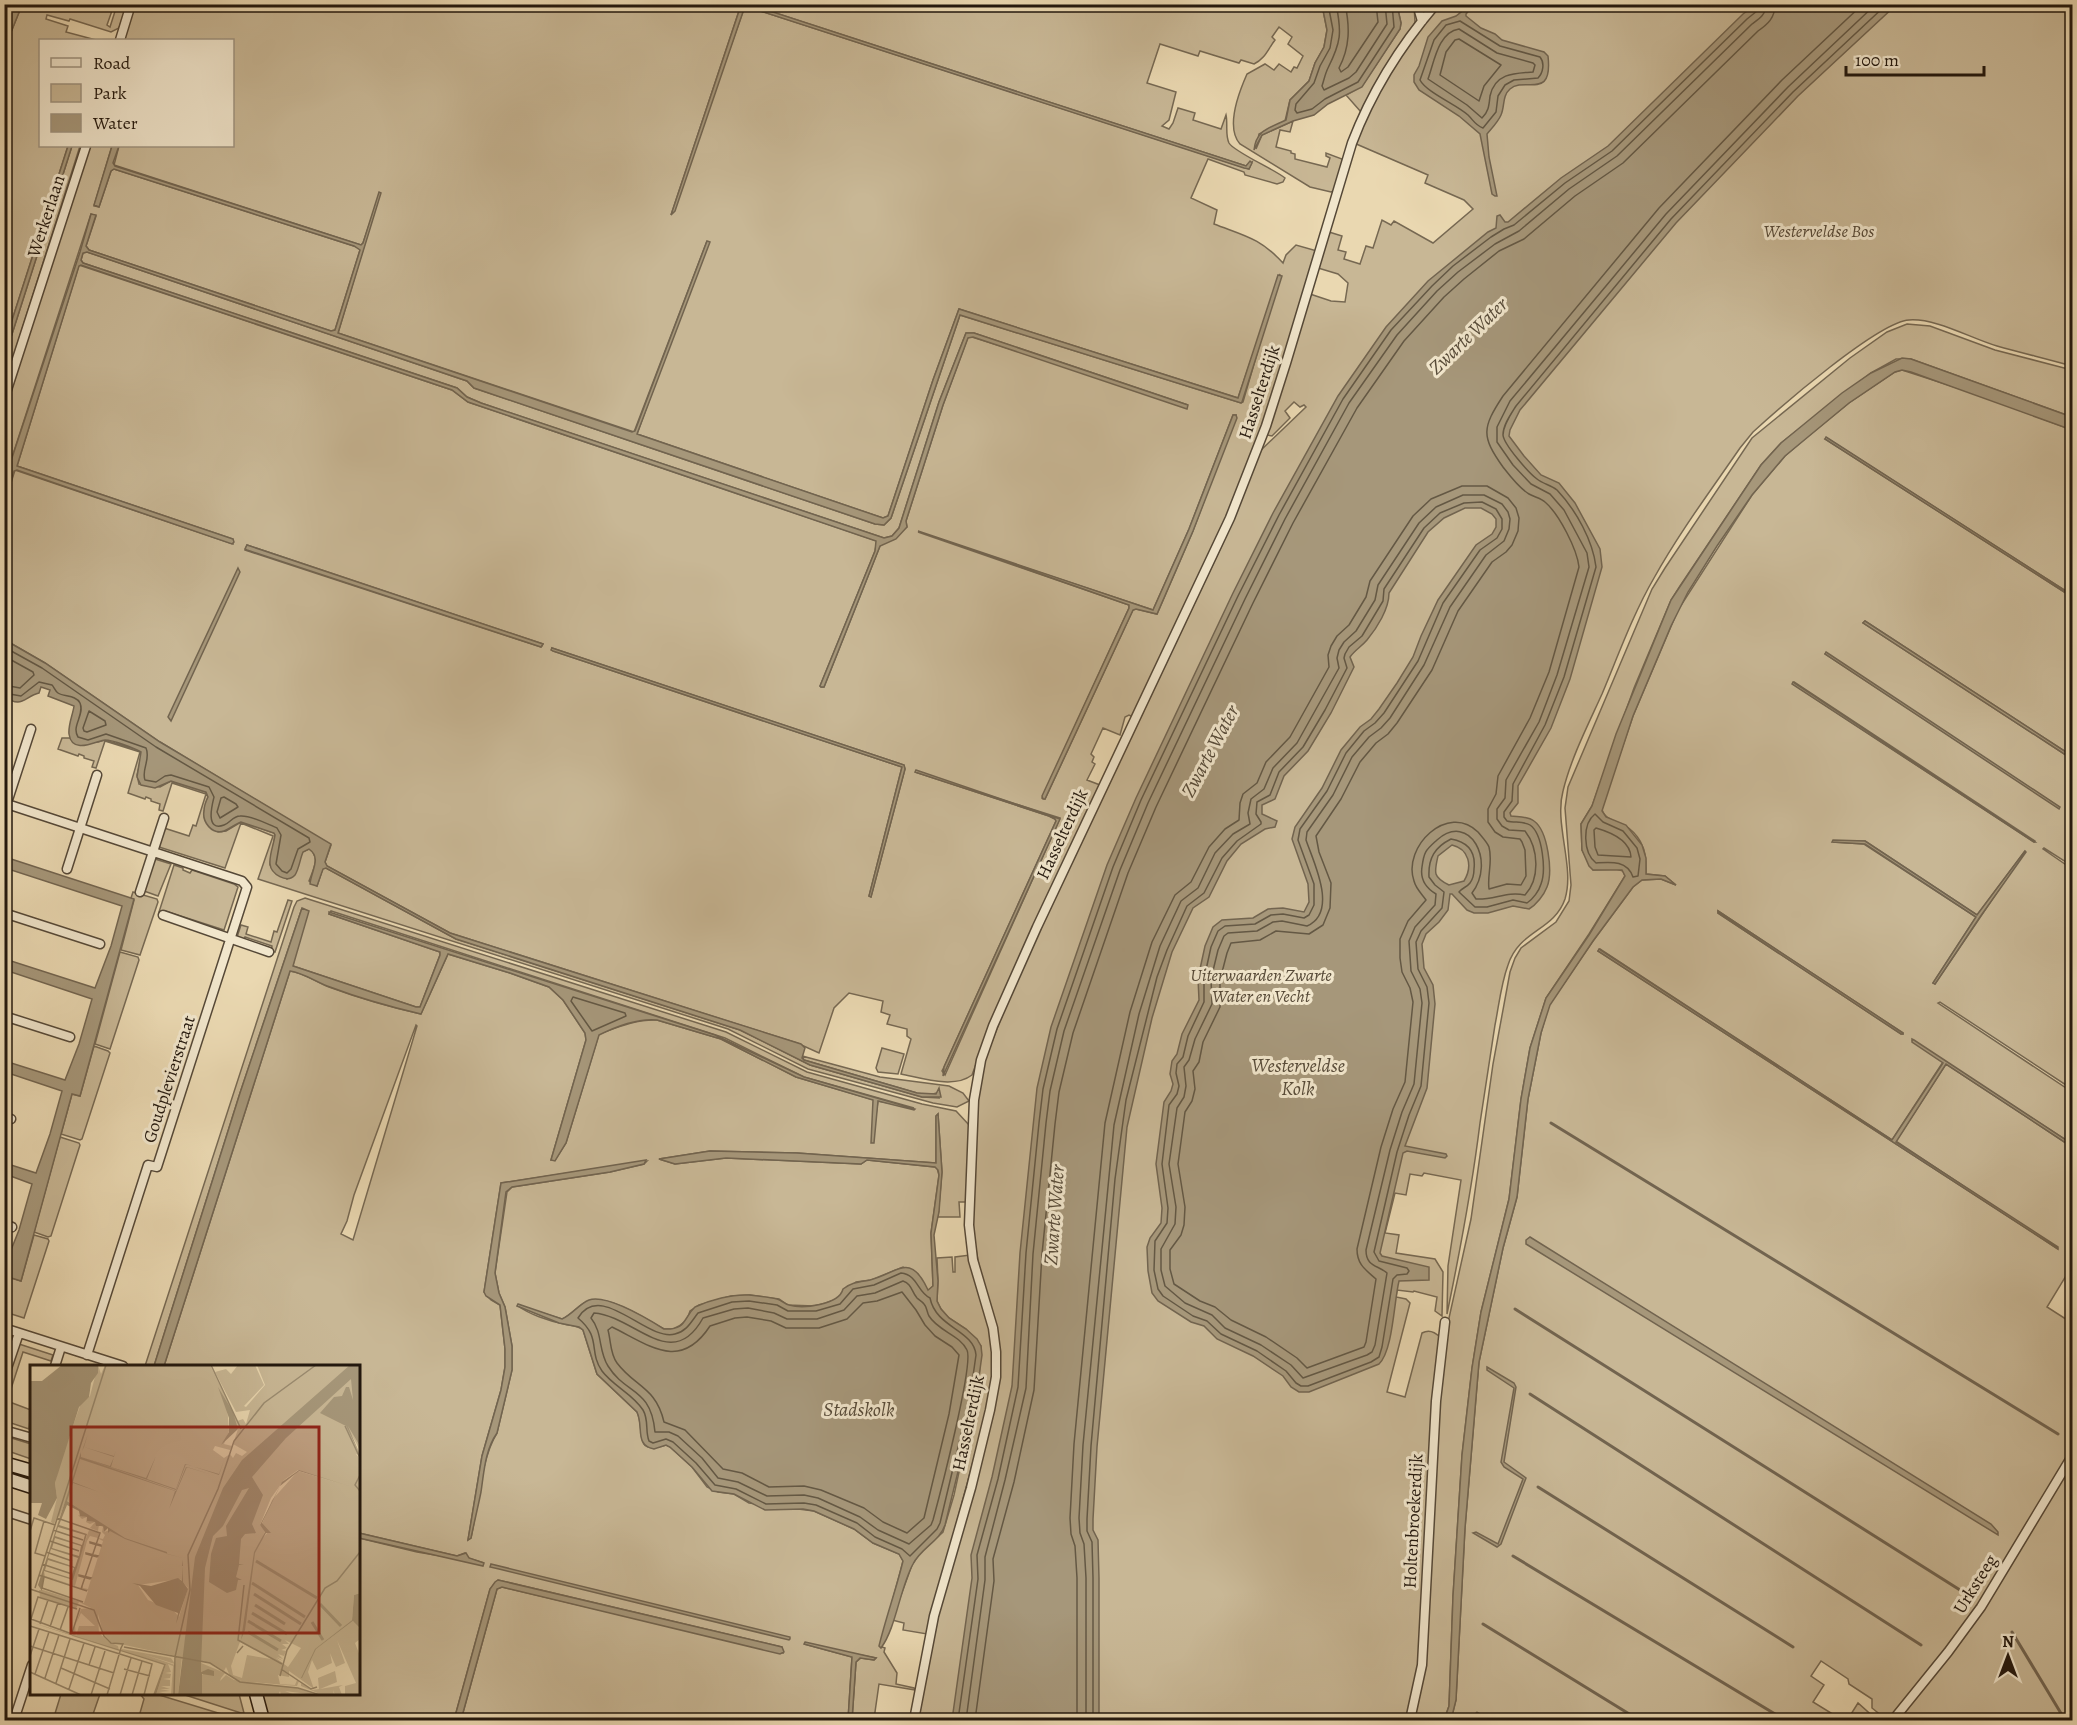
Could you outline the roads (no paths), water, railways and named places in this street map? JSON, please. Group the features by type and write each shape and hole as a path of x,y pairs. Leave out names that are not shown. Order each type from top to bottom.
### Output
{"main road":[{"path":"4,1463 30,1470"},
{"path":"4,1478 30,1486"},
{"path":"256,1695 263,1720"}],"street":[{"path":"120,39 131,4"},
{"path":"1417,4 1422,21"},
{"name":"Hasselterdijk","path":"914,1720 934,1616 970,1488 996,1377 996,1346 973,1260 969,1225 974,1094 985,1048 1040,920 1230,518 1278,390 1358,128 1375,93 1422,21 1436,4"},
{"name":"Werkerlaan","path":"4,399 86,147"},
{"name":"Goudplevierstraat","path":"31,729 5,806 242,880 247,890 158,1167 148,1165 87,1355"},
{"path":"66,870 97,775"},
{"path":"140,892 164,818"},
{"path":"4,913 100,944"},
{"path":"163,915 232,937 269,952"},
{"path":"4,1016 70,1037"},
{"name":"Holtenbroekerdijk","path":"1410,1720 1422,1665 1436,1401 1444,1322"},
{"path":"4,1328 120,1365"},
{"path":"4,1377 19,1333"},
{"path":"55,1365 61,1347"},
{"path":"4,1430 30,1437"},
{"name":"Urksteeg","path":"1893,1720 1982,1607 2024,1533 2073,1456"},
{"path":"4,1511 30,1519"},
{"path":"14,1720 30,1671"}],"water":[{"path":"4,5 22,5 5,47"},
{"path":"741,5 751,5 1246,166 1250,161 1252,163 1249,169 1244,168 745,6 675,211 671,215"},
{"path":"1322,5 1397,5 1400,29 1362,87 1328,104 1314,115 1293,121 1262,135 1254,150 1257,138 1261,134 1286,120 1290,100 1309,81 1324,47 1327,30"},
{"path":"1470,5 1474,5 1466,16 1481,28 1502,40 1544,52 1548,56 1546,78 1542,83 1516,86 1510,89 1506,95 1500,118 1487,134 1497,196 1492,194 1480,134 1459,116 1419,90 1414,82 1414,75 1428,37 1442,21 1456,16"},
{"name":"Uiterwaarden Zwarte Water en Vecht","path":"1756,5 1896,5 1798,96 1676,223 1520,410 1510,430 1509,436 1524,456 1541,475 1559,483 1575,503 1600,549 1602,567 1570,679 1551,728 1518,786 1518,803 1510,813 1511,816 1532,819 1543,833 1549,862 1549,880 1546,890 1529,909 1513,906 1488,913 1474,913 1467,910 1450,894 1448,910 1426,934 1422,944 1424,968 1433,985 1435,1004 1427,1088 1405,1146 1447,1156 1445,1158 1407,1151 1403,1153 1380,1253 1382,1256 1429,1267 1429,1280 1399,1281 1390,1337 1384,1358 1379,1364 1309,1392 1299,1392 1291,1387 1283,1376 1253,1356 1217,1339 1204,1326 1191,1322 1158,1301 1152,1293 1147,1247 1150,1238 1161,1223 1162,1208 1156,1164 1164,1102 1173,1084 1170,1074 1172,1061 1199,1000 1198,978 1205,946 1213,927 1222,920 1253,918 1268,909 1283,908 1304,912 1309,902 1308,884 1292,839 1295,827 1322,788 1341,750 1360,727 1371,719 1397,683 1413,657 1438,600 1476,545 1492,534 1496,527 1496,519 1481,508 1465,508 1444,518 1428,532 1389,593 1385,612 1378,624 1367,640 1350,657 1354,667 1331,713 1308,751 1284,776 1275,799 1262,805 1262,814 1277,821 1275,827 1265,829 1241,844 1227,861 1209,897 1193,908 1172,952 1152,1018 1127,1127 1097,1447 1093,1519 1093,1530 1098,1540 1099,1720 952,1720 972,1578 971,1555 992,1477 1012,1386 1020,1253 1037,1088 1051,1027 1107,865 1136,798 1273,513 1338,396 1386,327 1428,281 1496,228 1497,216 1500,215 1505,222 1508,222 1561,178 1608,146 1743,14","holes":["1452,845 1458,847 1468,859 1467,875 1464,881 1449,885 1437,877 1438,856"]},
{"path":"68,147 72,147 5,356 5,342"},
{"path":"112,147 119,147 113,163 115,166 361,245 379,192 381,193 338,333 632,432 635,431 707,241 710,242 637,434 883,518 888,516 959,309 1238,398 1278,275 1282,276 1241,403 960,315 891,518 884,525 875,524 474,388 467,381 87,252 83,253 81,260 83,263 457,388 467,397 481,403 884,538 892,536 899,528 939,402 966,333 974,333 1188,405 1187,409 973,337 968,338 943,405 906,521 907,527 896,539 880,546 824,687 821,687 875,551 876,541 468,402 452,390 81,265 17,466 233,539 234,542 232,544 17,470 14,471 5,502 5,479 91,214 96,215 86,246 89,250 331,331 335,330 360,250 354,246 114,169 111,171 99,207 94,205"},
{"path":"1902,358 1911,359 2072,417 2072,430 1911,372 1902,370 1895,372 1849,403 1785,456 1752,495 1717,546 1688,592 1671,626 1633,716 1602,811 1606,817 1626,825 1642,845 1646,858 1646,874 1665,876 1676,885 1661,879 1642,880 1633,887 1550,1005 1541,1033 1528,1099 1517,1197 1503,1248 1479,1362 1465,1528 1456,1700 1451,1720 1444,1720 1449,1706 1462,1455 1472,1368 1481,1312 1509,1199 1521,1099 1530,1048 1546,998 1589,935 1625,876 1622,870 1593,870 1589,866 1582,850 1581,824 1592,806 1616,734 1671,600 1761,465 1781,443 1842,393 1871,373"},
{"path":"1233,415 1237,418 1193,531 1157,614 1133,610 1045,799 1043,799 1042,796 1129,605 918,531 1153,610 1189,529"},
{"path":"1826,437 2072,595 2072,597 1825,439"},
{"path":"247,545 543,644 541,647 247,550 245,549"},
{"path":"238,568 240,572 171,721 168,717"},
{"path":"1865,621 2072,756 2072,759 1863,623"},
{"path":"5,640 45,663 160,742 331,844 325,862 327,866 450,933 801,1044 805,1048 802,1058 804,1060 917,1093 936,1094 939,1088 941,1097 922,1097 810,1065 740,1030 456,939 326,868 323,869 317,886 310,884 315,856 309,849 303,852 298,870 292,878 280,877 273,871 270,864 274,833 241,822 224,831 216,831 206,823 204,807 208,797 206,792 171,781 155,788 141,785 137,777 141,752 123,744 105,740 80,746 75,744 71,741 69,734 74,706 48,696 50,690 41,687 39,693 19,702 5,696 7,668"},
{"path":"552,648 904,765 905,769 871,897 869,896 902,767 553,651"},
{"path":"1826,652 2060,807 2059,809 1825,654"},
{"path":"1793,682 2035,842 1792,684"},
{"path":"916,770 1060,819 943,1076 944,1067 1056,821 1049,816 915,772"},
{"path":"1833,840 1865,841 1977,915 2026,852 1935,984 1933,983 1976,917 1865,844 1832,842"},
{"path":"5,857 134,899 80,1096 72,1094 21,1281 5,1276 5,1265 19,1230 32,1184 5,1174 5,1163 36,1173 62,1091 5,1072 5,1061 65,1080 79,1044 92,999 5,970 5,959 95,988 111,946 122,906 5,868"},
{"path":"302,908 309,911 293,966 416,1007 420,1007 440,952 329,914 329,912 715,1035 804,1077 915,1109 878,1101 874,1143 871,1143 873,1100 796,1077 721,1039 657,1020 635,1021 599,1035 566,1143 555,1161 551,1160 586,1040 585,1033 563,1000 549,987 448,954 421,1014 352,995 290,971 164,1365 154,1365 240,1093"},
{"path":"1718,911 1903,1033 1903,1034 1718,913"},
{"path":"1599,949 1892,1140 1943,1063 1912,1042 1912,1039 1914,1040 2072,1144 2072,1147 1946,1064 1896,1142 2058,1249 1598,951"},
{"name":"Stadskolk","path":"938,1114 942,1172 939,1212 934,1235 938,1281 937,1301 949,1318 977,1339 982,1355 976,1398 943,1531 916,1558 905,1584 891,1630 881,1648 879,1646 903,1561 899,1554 873,1543 854,1529 814,1511 765,1510 734,1494 712,1491 692,1467 670,1447 666,1445 654,1449 644,1444 637,1412 597,1374 583,1330 517,1306 518,1304 562,1319 585,1302 597,1299 627,1308 664,1329 671,1329 681,1325 695,1307 721,1298 749,1295 777,1299 795,1306 811,1306 835,1299 849,1285 903,1268 915,1271 928,1290 933,1286 931,1233 939,1175 935,1167 867,1160 861,1164 726,1158 675,1164 659,1159 710,1151 797,1153 936,1163 936,1116"},
{"path":"646,1160 644,1164 610,1172 512,1187 506,1192 495,1273 499,1293 505,1307 512,1346 512,1370 497,1433 487,1454 471,1538 468,1540 482,1456 501,1390 505,1367 500,1305 486,1296 484,1292 501,1183"},
{"path":"1530,1237 1991,1524 1998,1535 1526,1244 1526,1240"},
{"path":"1487,1367 1514,1383 1516,1387 1504,1462 1526,1478 1501,1544 1497,1547 1473,1533 1476,1532 1498,1544 1523,1479 1504,1467 1501,1462 1514,1388 1487,1370"},
{"path":"360,1533 457,1556 466,1553 469,1558 484,1563 483,1566 360,1538"},
{"path":"491,1564 790,1637 790,1639 490,1567"},
{"path":"498,1580 782,1647 784,1652 780,1654 502,1587 497,1589 461,1720 454,1720 490,1589"},
{"path":"805,1642 876,1658 874,1660 860,1658 856,1662 852,1720 848,1720 852,1657 804,1644"}],"waterway":[{"path":"1551,1123 2058,1434"},
{"path":"1515,1309 1960,1590"},
{"path":"1530,1394 1921,1645"},
{"path":"1538,1487 1793,1647"},
{"path":"1513,1556 1785,1720"},
{"path":"1483,1624 1639,1720"},
{"path":"2012,1632 2065,1720"},
{"path":"1477,1713 1489,1720"}],"park label":[{"name":"Westerveldse Bos","path":"1819,231"}],"water label":[{"name":"Zwarte Water","path":"1468,336"},
{"name":"Zwarte Water","path":"1210,751"},
{"name":"Westerveldse Kolk","path":"1298,1076"},
{"name":"Zwarte Water","path":"1054,1215"}]}
